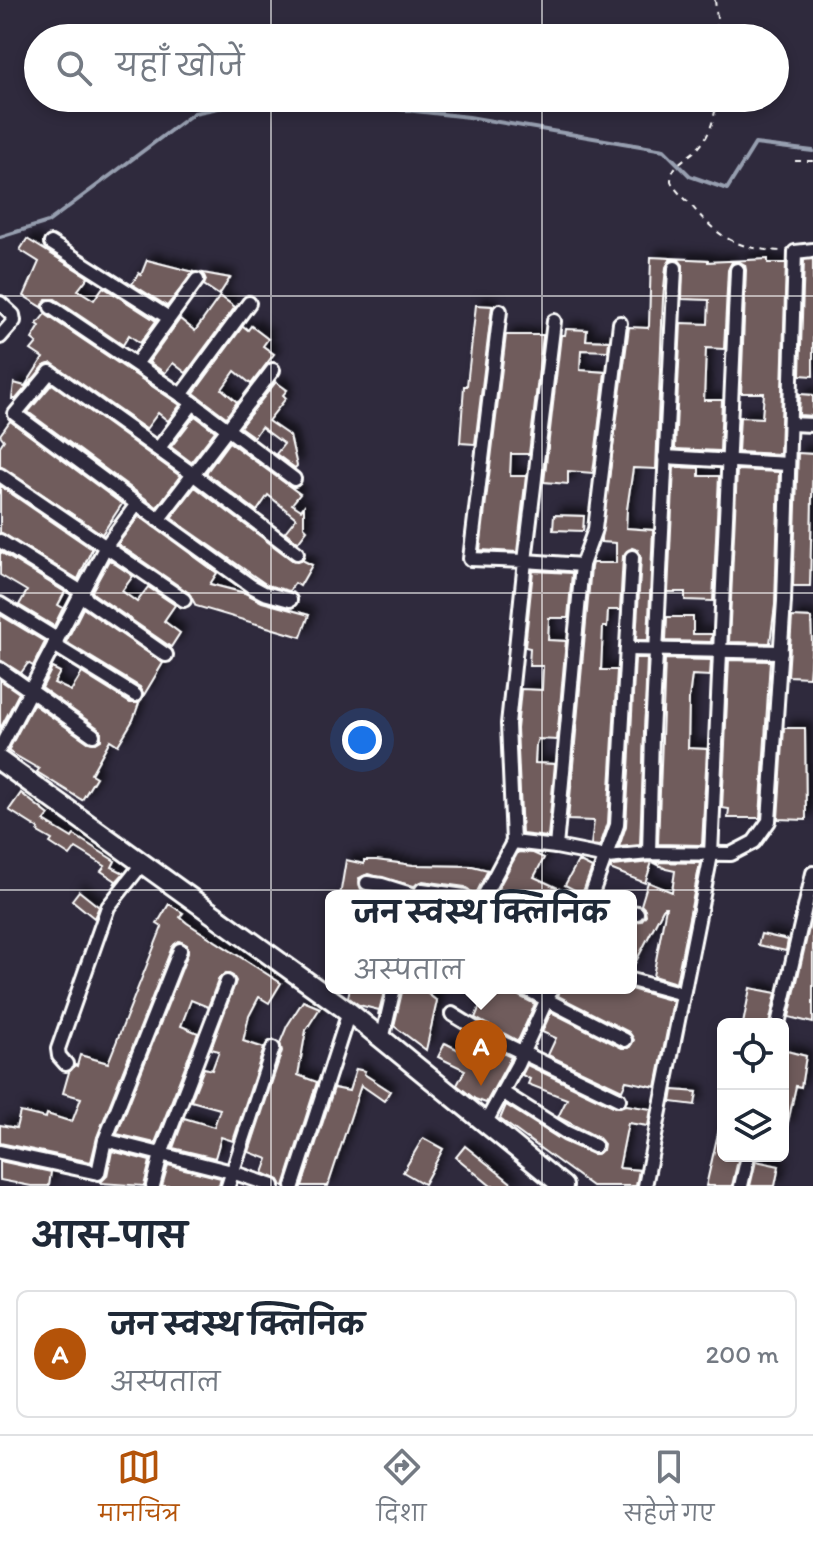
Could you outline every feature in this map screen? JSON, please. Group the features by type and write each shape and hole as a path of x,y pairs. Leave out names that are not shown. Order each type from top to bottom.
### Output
{"street":[{"path":"51,243 169,318"},
{"path":"513,842 607,857 649,853 731,854 754,842 769,821 781,652 795,252 813,250"},
{"path":"649,853 675,268"},
{"path":"645,1186 711,855 737,270"},
{"path":"136,364 197,280"},
{"path":"0,303 13,315 14,321 0,337"},
{"path":"158,449 249,303"},
{"path":"51,307 187,399 294,479"},
{"path":"500,311 470,559 582,565"},
{"path":"487,890 513,842 508,724 554,321"},
{"path":"556,847 582,565 595,529 620,323"},
{"path":"158,520 273,370"},
{"path":"290,600 251,586 15,414 50,372 297,553"},
{"path":"790,424 813,425"},
{"path":"665,457 788,464"},
{"path":"0,475 184,600"},
{"path":"0,748 106,546 137,504"},
{"path":"0,541 82,592 87,600 166,655"},
{"path":"593,890 617,825 632,557"},
{"path":"0,604 135,695"},
{"path":"627,649 781,652"},
{"path":"0,669 93,735"},
{"path":"0,761 349,1012 563,1186"},
{"path":"66,1064 59,1056 58,1049 96,937 108,907 142,864"},
{"path":"779,1018 813,873"},
{"path":"367,883 398,890"},
{"path":"0,1152 98,1173 105,1140 180,950"},
{"path":"153,1186 161,1154 227,982"},
{"path":"637,982 683,994"},
{"path":"382,1040 393,994"},
{"path":"486,1122 549,994 625,1040"},
{"path":"293,1186 349,1012"},
{"path":"452,1014 486,1035 619,1099"},
{"path":"228,1186 273,1048"},
{"path":"502,1092 547,1121 595,1146"},
{"path":"105,1140 232,1172 273,1186"},
{"path":"741,1186 747,1162"}],"path":[{"path":"715,0 718,24"},
{"path":"714,112 710,130 699,147 671,174 673,187 699,216 729,241 754,250 795,252"},
{"path":"795,161 813,161"}],"building":[{"path":"27,239 88,277 78,290 94,300 103,287 156,321 140,343 129,335 123,345 55,299 46,299 42,307 24,296 39,262 20,250"},
{"path":"651,257 708,262 768,259 768,263 786,263 780,454 738,452 740,417 762,418 764,393 741,393 746,270 745,265 738,261 732,262 728,270 724,349 706,348 704,400 722,400 720,451 675,449 681,323 708,324 709,300 682,299 683,265 679,260 670,260 666,267 663,299 656,469 633,468 627,509 626,528 653,530 648,640 636,640 641,558 638,550 632,548 623,556 620,610 608,610 607,627 603,627 601,670 617,670 608,823 600,846 591,845 594,821 568,820 591,567 592,563 616,563 616,543 601,542 601,538 629,327 649,326"},
{"path":"813,259 813,376 800,375 804,260"},
{"path":"147,260 194,272 167,306 132,284 139,273 141,275"},
{"path":"203,273 230,278 219,295 204,285 206,280"},
{"path":"220,296 235,307 186,373 173,363 165,373 149,362 180,319 195,331"},
{"path":"476,305 492,306 475,444 460,443 464,386 467,386"},
{"path":"45,314 180,405 168,421 158,413 146,429 52,363 44,366 16,399 12,399 14,383 25,386 43,358 31,350 37,343 32,339 40,326 37,324"},
{"path":"243,326 248,330 251,326 268,339 263,346 274,354 251,384 235,371 222,389 237,402 226,417 194,393"},
{"path":"566,329 587,330 586,340 609,341 608,351 581,350 580,370 605,372 593,473 568,471 568,484 544,482 561,335 565,335"},
{"path":"506,335 543,335 529,454 511,454 510,476 526,476 517,552 480,550"},
{"path":"276,382 287,390 283,395 286,398 268,421 290,436 295,468 276,454 284,444 261,427 254,437 240,427"},
{"path":"52,384 180,476 157,507 28,412"},
{"path":"800,394 813,395 813,416 799,415"},
{"path":"195,416 215,431 191,462 171,447"},
{"path":"10,421 122,504 102,534 0,466 0,446 4,440 0,435"},
{"path":"229,442 300,494 292,504 301,510 304,506 304,527 307,530 298,542 285,532 296,518 268,495 257,511 206,473"},
{"path":"798,453 813,454 810,586 793,586"},
{"path":"674,467 699,468 699,476 719,476 713,601 685,600 685,592 668,592"},
{"path":"737,470 779,472 775,605 770,643 729,642"},
{"path":"0,486 92,549 78,579 0,532"},
{"path":"195,487 292,560 302,560 312,565 300,586 295,583 289,591 267,585 171,518"},
{"path":"554,515 584,516 583,531 553,530"},
{"path":"139,516 217,573 210,584 309,615 301,637 196,606 189,593 118,544"},
{"path":"0,552 65,592 58,605 63,608 54,626 19,605 27,591 0,575"},
{"path":"109,560 133,576 122,591 137,602 148,587 175,605 164,621 180,633 171,647 94,594 92,591"},
{"path":"533,571 572,573 568,618 549,618 548,640 566,641 557,740 538,739 536,744 535,763 555,764 548,837 522,834 517,729 521,689 542,690 543,666 529,666 530,648 525,647"},
{"path":"83,608 163,663 144,695 140,687 66,642"},
{"path":"0,615 45,642 33,666 28,663 21,673 0,660"},
{"path":"667,617 693,617 693,634 712,634 711,642 666,641"},
{"path":"792,617 811,618 809,677 788,676"},
{"path":"635,658 647,658 640,845 619,847 626,826"},
{"path":"665,659 711,660 710,676 692,675 689,698 688,748 707,749 702,845 658,844"},
{"path":"729,660 770,661 760,818 728,818 729,809 722,808"},
{"path":"52,668 60,672 54,683 71,691 82,673 130,703 139,703 118,745 110,740 91,774 96,777 82,800 8,751 33,704 88,742 101,740 98,728 42,688"},
{"path":"0,680 19,693 0,729"},
{"path":"784,728 805,728 806,820 778,819"},
{"path":"21,793 49,815 44,821 72,838 74,835 115,861 112,867 124,873 114,884 116,881 101,871 105,866 76,848 70,856 50,843 52,840 38,832 39,829 9,810"},
{"path":"518,852 544,858 534,877 562,890 497,890"},
{"path":"346,860 364,864 364,860 376,860 413,865 472,866 488,870 478,890 423,881 414,886 368,874 359,878 361,890 341,890"},
{"path":"578,861 592,868 584,890 565,885"},
{"path":"652,862 645,883 610,869 612,866"},
{"path":"653,862 700,863 676,983 653,976 666,907 637,959 637,921 646,915 641,905 648,882 672,892 675,871"},
{"path":"79,891 99,907 94,918 72,900"},
{"path":"169,904 183,913 180,917 187,923 281,983 269,1003 259,997 249,1016 243,1041 264,1048 233,1141 221,1137 215,1158 173,1148 184,1118 214,1127 220,1109 191,1101 204,1068 212,1070 219,1051 211,1049 236,981 226,973 219,978 208,1007 191,1000 181,1026 198,1033 155,1143 117,1134 188,953 187,945 179,941 172,947 97,1137 91,1162 0,1143 0,1125 16,1128 20,1112 46,1118 47,1114 72,1122 81,1098 63,1093 69,1072 77,1066 80,1055 108,1063 162,927 157,924"},
{"path":"813,920 813,1023 789,1017"},
{"path":"761,934 788,940 786,951 758,945"},
{"path":"750,988 776,993 770,1018 744,1018"},
{"path":"637,991 673,1001 656,1087 626,1081 622,1090 548,1055 556,1038 542,1032 551,1012 622,1048 629,1048 634,1040 629,1032 558,996 637,994"},
{"path":"349,994 383,994 378,1015 379,1010 359,1005 348,997"},
{"path":"402,994 428,994 437,1001 426,1050 394,1026"},
{"path":"518,994 535,1004 518,1041 475,1018 482,1001 470,995"},
{"path":"303,1001 320,1008 306,1030 298,1075 317,1082 282,1186 279,1180 263,1173 268,1159 249,1152 282,1051 280,1043"},
{"path":"445,1043 486,1064 494,1049 511,1057 486,1103 475,1099 457,1085 465,1070 438,1057"},
{"path":"789,1052 806,1056 801,1087 796,1086 789,1118"},
{"path":"527,1065 615,1107 626,1105 651,1109 648,1126 628,1123 619,1168 639,1170 636,1186 592,1186 500,1119 506,1105 563,1141 592,1154 603,1150 604,1144 599,1138 558,1117 567,1099 528,1084 530,1079 522,1075"},
{"path":"356,1069 365,1071 364,1074 390,1091 384,1101 361,1085 328,1186 302,1186 334,1088 349,1091"},
{"path":"673,1090 697,1092 695,1105 671,1102"},
{"path":"423,1138 443,1149 424,1184 403,1172"},
{"path":"717,1138 717,1162 738,1162 732,1186 706,1186"},
{"path":"465,1146 515,1186 491,1186 456,1157"},
{"path":"112,1151 150,1161 144,1186 100,1183 107,1176"},
{"path":"0,1161 51,1172 49,1186 0,1180"},
{"path":"756,1162 779,1166 775,1186 750,1186"},
{"path":"168,1165 221,1178 219,1186 162,1186"}],"waterway":[{"path":"0,237 48,222 199,112"},
{"path":"424,112 664,150 690,176 727,189 755,144 813,151"}],"place":[{"name":"जन स्वस्थ क्लिनिक","path":"481,1086"}]}
